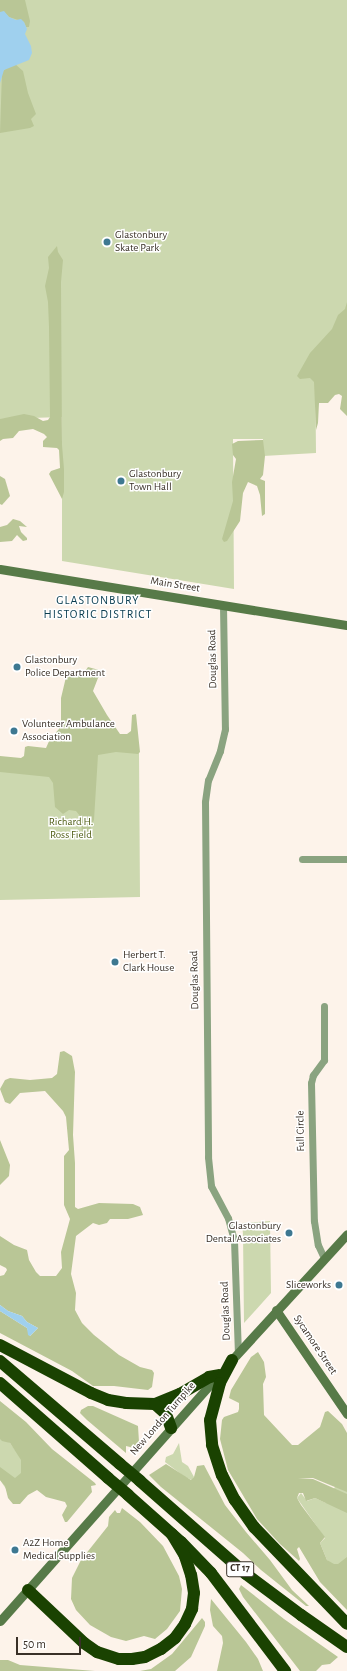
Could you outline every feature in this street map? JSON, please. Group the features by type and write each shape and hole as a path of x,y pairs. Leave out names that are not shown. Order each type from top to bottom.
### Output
{"highway":[{"path":"0,1345 99,1397 126,1403 154,1404 180,1394 209,1377 219,1375"},
{"path":"235,1356 220,1383 210,1420 212,1445 222,1476 235,1500 254,1527 347,1624"},
{"name":"CT 17","path":"0,1361 246,1574 301,1616 347,1647"},
{"name":"CT 17","path":"0,1383 172,1534 197,1558 226,1591 285,1671"},
{"path":"154,1404 166,1414 171,1428"},
{"path":"28,1590 84,1643 97,1652 112,1658 125,1659 149,1655 168,1644 181,1631 189,1617 193,1601 193,1585 189,1566 172,1534"}],"main road":[{"name":"Main Street","path":"0,569 347,625"},
{"name":"New London Turnpike","path":"0,1621 276,1310 347,1234"},
{"name":"Sycamore Street","path":"276,1310 347,1414"}],"street":[{"name":"Douglas Road","path":"223,605 225,729 220,751 208,780 205,802 208,1157 211,1186 228,1218 234,1240 235,1356"},
{"path":"302,859 347,859"},
{"name":"Full Circle","path":"324,1006 324,1060 311,1082 314,1221 318,1245 324,1258"}],"green space":[{"path":"0,0 347,0 347,353 315,354 316,453 263,456 263,439 233,439 234,589 62,561 62,417 0,419"},
{"path":"0,0 25,0 30,21 29,27 26,27 24,22 0,12"},
{"path":"15,64 23,71 28,93 36,114 31,119 34,126 0,133 2,72 9,66"},
{"path":"57,246 58,252 63,260 61,282 62,445 64,492 62,499 49,474 51,471 60,468 59,450 57,448 43,447 43,441 47,437 44,434 33,429 19,431 13,438 3,439 0,441 0,419 24,414 34,416 43,421 48,420 50,417 49,327 48,302 45,286 49,268 48,257"},
{"path":"347,302 347,416 340,409 342,396 339,394 335,395 328,403 319,403 318,423 316,430 314,382 310,378 300,379 297,376 310,353 332,329 338,315 345,309"},
{"path":"263,440 265,456 263,475 260,479 265,481 265,514 262,516 260,495 257,486 248,482 243,493 240,521 227,541 224,542 222,539 233,501 232,482 236,459 233,455 232,444 238,441"},
{"path":"0,476 5,479 10,496 2,505 0,504"},
{"path":"13,519 20,521 27,527 19,526 21,532 27,540 23,541 17,535 12,541 0,542 0,527 7,525"},
{"path":"88,667 99,670 102,675 98,678 93,691 120,734 127,734 131,731 132,715 136,714 140,752 138,754 116,752 98,755 94,820 88,834 82,832 80,816 76,811 69,810 63,814 55,807 53,783 49,777 0,772 0,756 21,758 24,756 25,747 46,748 50,739 59,729 61,722 61,698 66,677 84,673"},
{"name":"Richard H. Ross Field","path":"139,751 140,897 0,900 0,759 45,766 85,752"},
{"path":"64,1051 72,1056 75,1072 73,1135 75,1163 75,1207 78,1209 99,1203 133,1204 140,1207 143,1215 128,1219 110,1219 107,1223 99,1225 93,1223 76,1236 71,1274 76,1293 75,1310 82,1323 94,1335 119,1355 140,1367 152,1370 154,1373 152,1387 148,1390 114,1386 93,1386 72,1371 0,1333 0,1311 27,1328 30,1336 38,1328 27,1322 22,1316 8,1311 0,1305 0,1276 4,1275 7,1270 0,1265 0,1236 14,1245 27,1250 29,1260 40,1276 56,1276 62,1268 61,1252 70,1219 64,1205 64,1156 69,1150 66,1117 63,1111 45,1091 20,1093 10,1104 5,1102 0,1089 5,1080 10,1078 30,1080 52,1078 57,1074 60,1052"},
{"path":"0,1140 10,1165 9,1176 0,1185"},
{"path":"270,1221 271,1293 244,1323 242,1223"},
{"path":"258,1352 264,1362 266,1377 263,1384 264,1415 292,1445 298,1445 320,1427 325,1412 328,1411 342,1424 347,1433 347,1492 313,1478 298,1478 313,1479 347,1494 347,1513 315,1498 306,1501 303,1493 299,1493 297,1498 325,1537 320,1543 327,1560 334,1564 338,1564 347,1557 347,1610 320,1582 299,1547 297,1549 300,1559 299,1561 280,1544 257,1519 228,1470 220,1439 222,1420 224,1417 238,1412 239,1403 229,1398 231,1390 251,1357"},
{"path":"0,1401 26,1422 52,1449 95,1483 96,1485 91,1486 92,1492 67,1522 65,1522 62,1515 67,1506 65,1502 46,1497 37,1490 28,1495 20,1504 13,1504 8,1498 5,1486 0,1480 0,1467 15,1478 21,1473 21,1460 10,1443 0,1439"},
{"path":"88,1406 93,1406 138,1426 139,1442 134,1448 126,1446 126,1453 80,1413 81,1410"},
{"path":"0,1437 10,1443 15,1450 41,1473 15,1502 0,1480"},
{"path":"179,1443 182,1462 188,1466 194,1477 192,1480 185,1477 165,1462 166,1457 173,1454"},
{"path":"166,1464 191,1480 194,1477 197,1466 204,1465 225,1505 270,1560 292,1590 309,1606 306,1606 261,1570 243,1553 161,1487 149,1475"},
{"path":"347,1465 347,1581 327,1560 320,1543 325,1538 297,1498 301,1493 307,1501 315,1498 326,1503"},
{"path":"122,1508 140,1522 163,1546 179,1576 182,1589 180,1611 167,1629 155,1639 144,1636 126,1641 111,1637 90,1625 76,1610 71,1599 72,1578 81,1560 108,1526 109,1517 115,1510 117,1513 120,1513"},
{"path":"241,1585 284,1619 338,1657 330,1664 322,1665 316,1671 300,1671 243,1597 239,1589"},
{"path":"211,1599 246,1642 258,1659 263,1671 217,1671 223,1643 222,1636 213,1626 210,1610"},
{"path":"202,1618 205,1622 205,1626 191,1657 175,1671 140,1671 151,1669 172,1654"},
{"path":"0,1660 8,1660 20,1665 95,1671 0,1671"}],"water":[{"path":"4,11 9,17 16,20 21,19 24,22 27,29 25,34 31,46 32,53 29,60 4,70 0,83 0,12"},
{"path":"0,1305 8,1311 22,1316 27,1322 38,1328 30,1336 28,1335 27,1328 0,1311"}],"place":[{"name":"Glastonbury Skate Park","path":"107,242"},
{"name":"Glastonbury Town Hall","path":"121,481"},
{"name":"Glastonbury Police Department","path":"17,667"},
{"name":"Volunteer Ambulance Association","path":"14,731"},
{"name":"Herbert T. Clark House","path":"115,962"},
{"name":"Glastonbury Dental Associates","path":"289,1233"},
{"name":"Sliceworks","path":"339,1285"},
{"name":"A2Z Home Medical Supplies","path":"15,1550"}],"district":[{"name":"GLASTONBURY HISTORIC DISTRICT","path":"98,608"}]}
